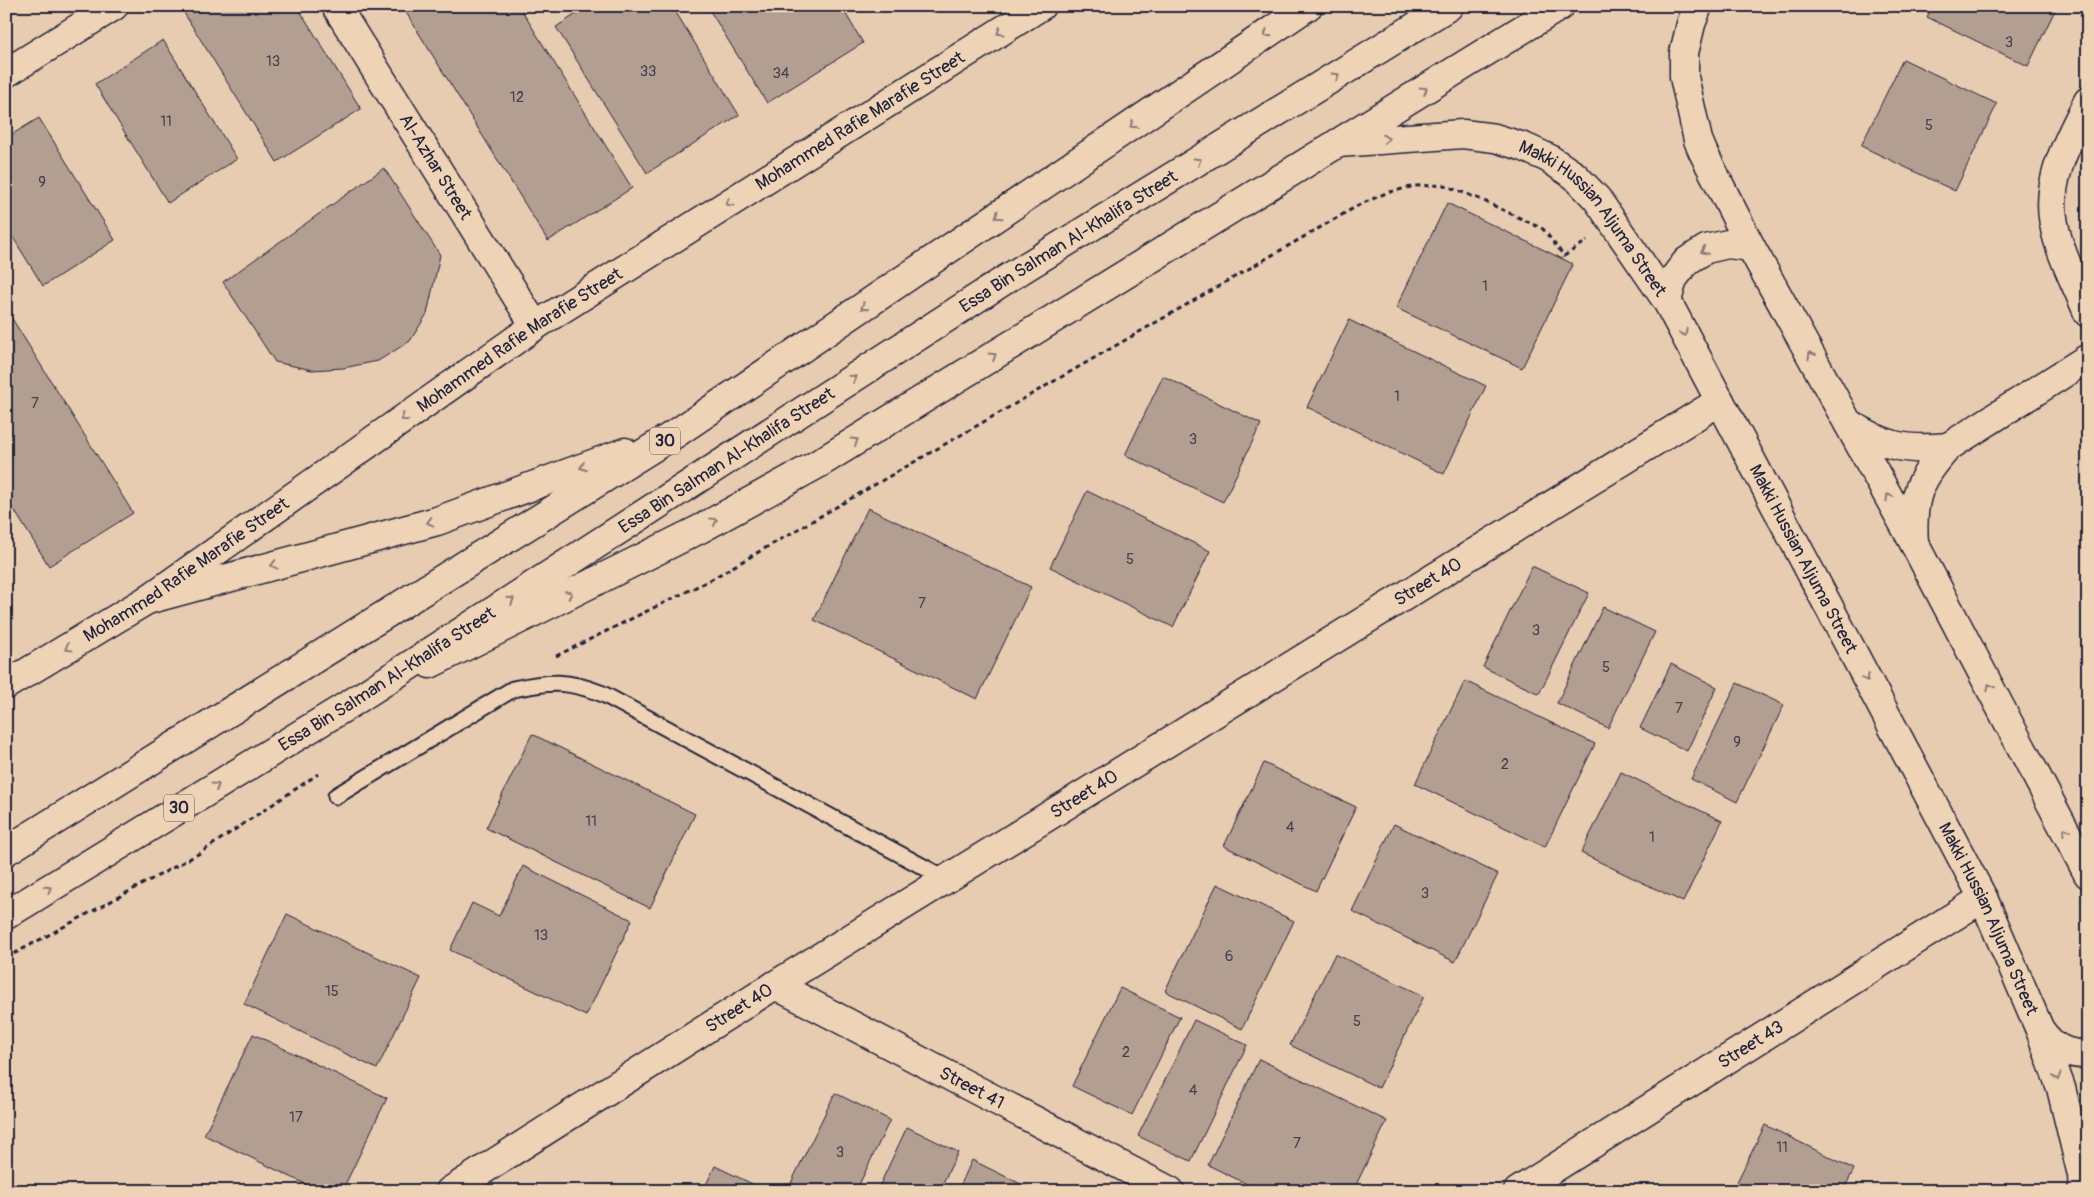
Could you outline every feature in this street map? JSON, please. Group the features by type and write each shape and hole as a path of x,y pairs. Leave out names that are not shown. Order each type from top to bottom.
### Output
{"main road":[{"path":"6,72 114,6"},
{"name":"Al-Azhar Street","path":"336,6 535,326"},
{"name":"Mohammed Rafie Marafie Street","path":"6,685 147,600 535,326 1041,6"},
{"name":"30","path":"6,852 678,432 1308,6"},
{"name":"Essa Bin Salman Al-Khalifa Street","path":"6,915 353,702 1008,278 1449,6"},
{"path":"353,702 700,529 818,464 1560,6"},
{"path":"1698,6 1691,24 1684,53 1684,77 1698,140 1751,247 1914,543 2088,874"},
{"path":"2088,101 2057,170 2052,211 2057,236 2088,313"},
{"name":"Makki Hussian Aljuma Street","path":"1338,143 1463,134 1495,138 1524,147 1548,158 1575,176 1597,199 1667,301 1982,898 2040,1030 2063,1097 2082,1175 2083,1191"},
{"path":"1667,301 1673,279 1686,261 1706,249 1728,244 1751,247"},
{"path":"1914,543 1912,516 1918,490 1930,466 1948,447 2088,358"},
{"name":"Street 40","path":"450,1191 775,985 1720,401"},
{"path":"1848,423 1870,437 1895,446 1922,449 1948,447"},
{"path":"147,600 437,521 678,432"},
{"name":"Street 43","path":"1518,1191 1982,898"},
{"name":"Street 41","path":"775,985 1170,1191"},
{"path":"2040,1030 2055,1047 2065,1052 2088,1054"}],"lane":[{"path":"336,796 513,689 542,682 564,683 585,687 604,694 946,879"}],"path":[{"path":"552,658 710,580 1359,205 1386,193 1415,186 1444,185 1482,200 1543,229 1564,256 1615,225"},
{"path":"6,958 200,853 324,770"}],"building":[{"path":"195,6 297,6 361,109 277,162 184,13"},
{"path":"402,6 519,6 632,188 548,241"},
{"path":"589,6 672,6 739,115 647,173 556,27"},
{"path":"707,6 841,6 863,43 767,103"},
{"path":"1932,6 2057,6 2028,66 1927,17"},
{"path":"163,40 237,159 168,203 95,84"},
{"path":"1903,59 1997,104 1955,191 1861,146"},
{"path":"39,118 115,240 43,286 6,226 6,138"},
{"path":"384,168 440,255 427,314 410,341 378,361 343,368 312,370 275,362 223,282"},
{"path":"1447,203 1573,264 1522,368 1396,308"},
{"path":"6,309 133,513 49,566 6,497"},
{"path":"1349,320 1486,386 1444,474 1307,407"},
{"path":"1163,376 1261,424 1223,502 1125,455"},
{"path":"1087,491 1210,551 1173,627 1050,567"},
{"path":"868,508 1031,587 977,699 814,620"},
{"path":"1532,566 1589,593 1539,694 1483,667"},
{"path":"1603,607 1655,632 1608,728 1557,703"},
{"path":"1671,664 1717,687 1687,751 1640,728"},
{"path":"1465,681 1595,744 1545,847 1415,784"},
{"path":"1737,683 1784,705 1737,802 1691,779"},
{"path":"532,734 695,814 650,908 486,828"},
{"path":"1264,763 1356,807 1316,891 1224,846"},
{"path":"1621,772 1722,821 1683,902 1581,853"},
{"path":"1394,824 1498,874 1455,962 1352,911"},
{"path":"523,866 632,920 586,1016 450,950 472,903 499,916"},
{"path":"1217,884 1294,921 1242,1029 1165,991"},
{"path":"287,914 421,978 377,1069 244,1004"},
{"path":"1335,954 1424,996 1379,1088 1290,1045"},
{"path":"1120,988 1180,1017 1132,1115 1072,1086"},
{"path":"1194,1020 1247,1045 1191,1161 1138,1136"},
{"path":"253,1034 387,1098 342,1191 320,1191 204,1135"},
{"path":"1259,1059 1387,1121 1353,1191 1261,1191 1208,1165"},
{"path":"835,1093 890,1120 856,1191 806,1191 791,1183"},
{"path":"1765,1125 1854,1169 1843,1191 1751,1191 1736,1184"},
{"path":"907,1127 958,1152 939,1191 877,1191"},
{"path":"972,1160 1035,1191 958,1191"},
{"path":"715,1166 767,1191 703,1191"}]}
